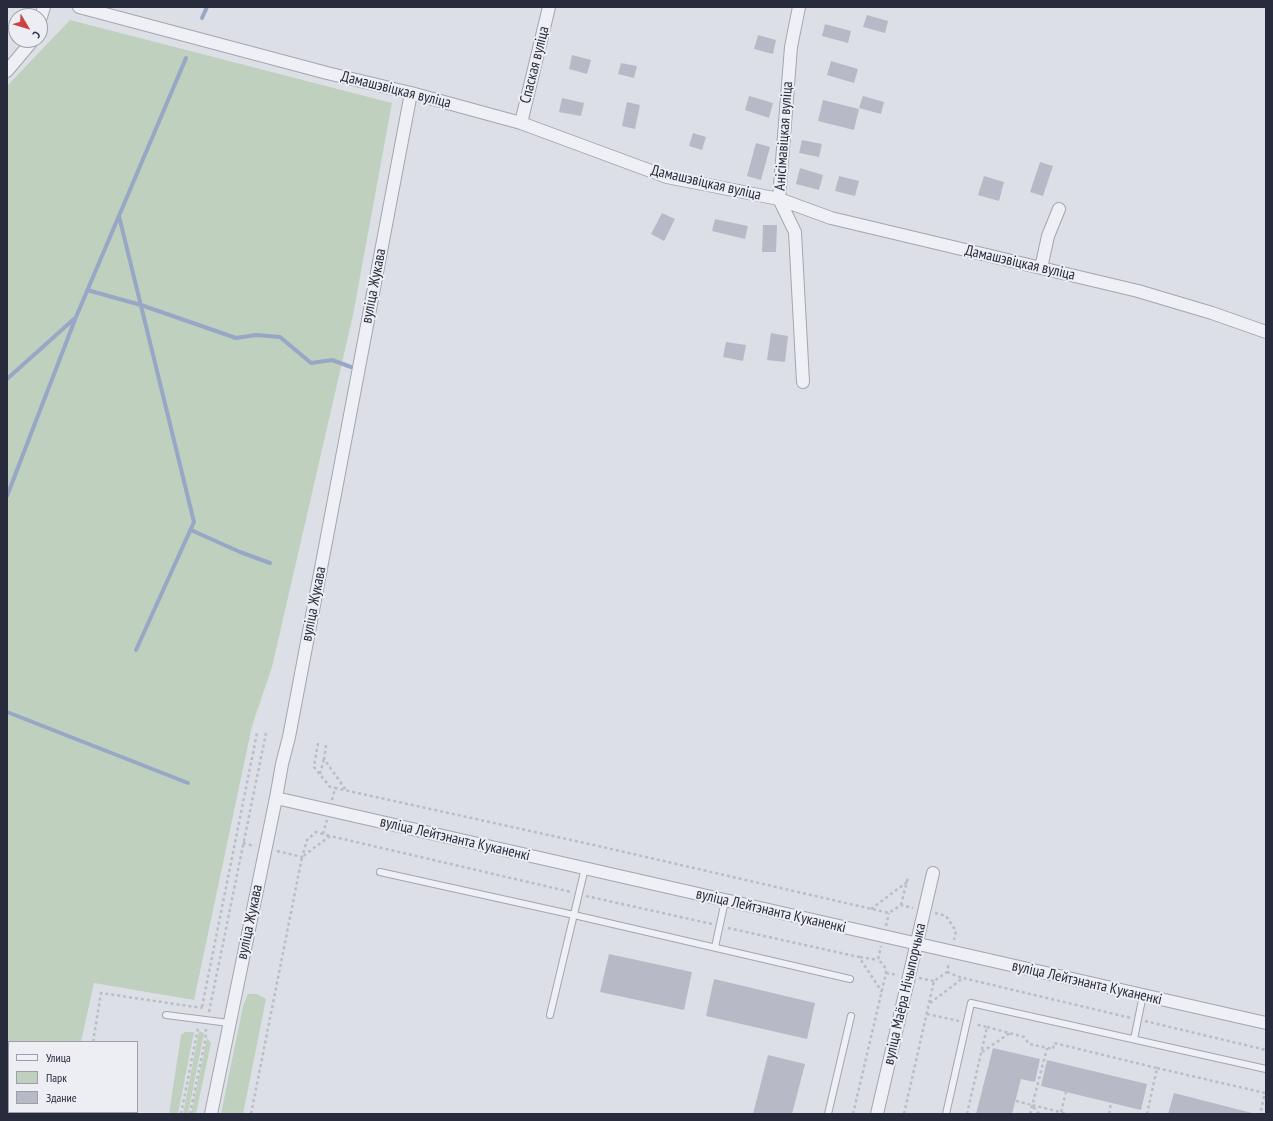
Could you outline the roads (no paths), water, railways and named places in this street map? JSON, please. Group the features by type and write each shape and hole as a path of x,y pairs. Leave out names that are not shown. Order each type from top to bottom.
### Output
{"street":[{"name":"Дамашэвіцкая вуліца","path":"79,7 327,73 411,93 520,123 667,178 779,199 831,218 1138,292 1266,332"},
{"name":"Спаская вуліца","path":"520,123 549,7"},
{"name":"Анісімавіцкая вуліца","path":"799,7 791,47 779,199 796,232 803,382"},
{"path":"7,72 26,48"},
{"name":"вуліца Жукава","path":"211,1114 276,798 411,93"},
{"path":"1041,268 1048,236 1059,209"},
{"name":"вуліца Лейтэнанта Куканенкі","path":"276,798 1266,1023"},
{"name":"вуліца Маёра Нічыпорчыка","path":"877,1114 933,874"}],"lane":[{"path":"550,1015 585,868"},
{"path":"380,872 850,978"},
{"path":"715,947 725,901"},
{"path":"1134,1039 1143,995"},
{"path":"946,1114 971,1003 1266,1069"},
{"path":"166,1015 229,1024"},
{"path":"828,1114 851,1016"}],"waterway":[{"path":"202,18 207,7"},
{"path":"7,496 76,317 186,58"},
{"path":"119,216 194,522 136,650"},
{"path":"87,290 141,305 236,338 256,335 280,337 311,363 332,360 351,367"},
{"path":"7,379 74,319"},
{"path":"191,530 240,552 270,563"},
{"path":"7,712 188,783"}]}
